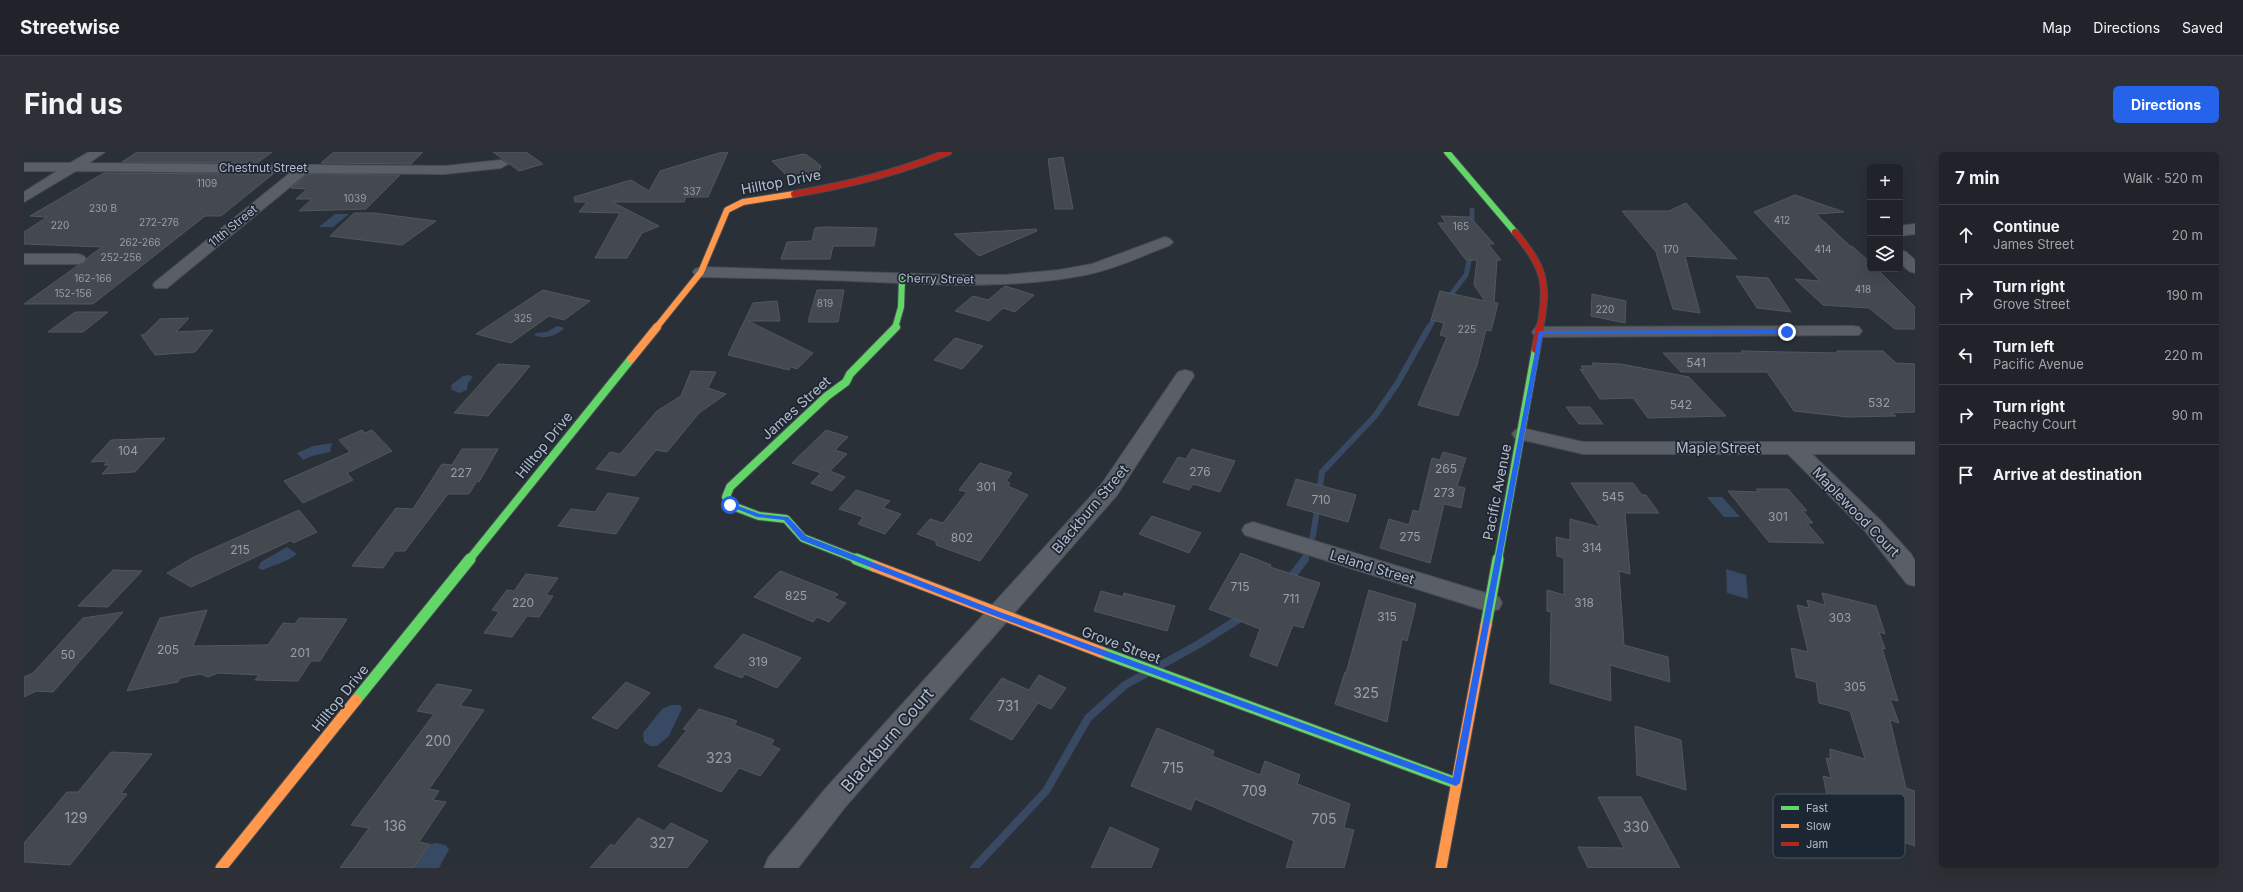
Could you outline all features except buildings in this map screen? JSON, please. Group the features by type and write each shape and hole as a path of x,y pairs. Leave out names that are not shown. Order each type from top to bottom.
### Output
{"street":[{"path":"24,198 98,152"},
{"name":"Hilltop Drive","path":"221,868 701,272 727,210 743,202 903,172 948,152"},
{"name":"Pacific Avenue","path":"1441,868 1541,332 1547,291 1544,274 1532,253 1447,152"},
{"name":"Chestnut Street","path":"24,167 445,170 501,164"},
{"name":"11th Street","path":"161,285 305,168"},
{"path":"1903,231 1915,229"},
{"name":"Cherry Street","path":"701,272 791,273 954,281 1069,274 1087,270 1165,242"},
{"path":"1903,257 1915,268"},
{"path":"24,259 78,259"},
{"name":"James Street","path":"786,518 759,516 730,505 726,497 730,487 827,396 846,382 850,374 892,333 898,325 901,311 902,278"},
{"path":"1541,332 1853,331"},
{"name":"Blackburn Street","path":"998,614 1109,490 1185,376"},
{"name":"Maple Street","path":"1522,434 1583,448 1915,448"},
{"name":"Maplewood Court","path":"1793,448 1882,536 1904,561 1915,578"},
{"name":"Grove Street","path":"786,518 803,538 998,614 1456,783"},
{"name":"Leland Street","path":"1253,530 1490,604"},
{"name":"Blackburn Court","path":"779,868 836,797 998,614"}],"water":[{"path":"335,214 349,214 333,227 319,227"},
{"path":"557,326 564,329 557,334 546,337 534,335 536,333 547,332"},
{"path":"469,375 473,377 468,383 467,390 459,393 452,390 451,385 463,376"},
{"path":"332,443 330,452 312,456 303,460 297,453 313,446"},
{"path":"1707,497 1722,497 1740,517 1724,517"},
{"path":"287,547 297,554 285,561 262,570 258,568 261,562"},
{"path":"1726,569 1746,575 1748,599 1727,593"},
{"path":"671,705 680,705 682,708 669,736 657,746 650,746 644,742 643,733 662,709"},
{"path":"436,843 445,845 449,849 439,868 413,868 429,844"}],"waterway":[{"path":"1472,210 1472,227"},
{"path":"1447,300 1466,275 1471,252"},
{"path":"1429,328 1437,313"},
{"path":"1319,494 1322,472 1375,416 1397,384 1429,327"},
{"path":"1304,560 1313,535 1318,504"},
{"path":"1289,580 1305,559"},
{"path":"974,868 1046,791 1088,718 1125,685 1199,644 1245,615"}],"traffic: fast":[{"path":"1447,152 1515,232"},
{"path":"874,566 803,538 786,519 759,516 730,505 726,497 730,487 827,396 846,382 850,374 896,327 901,307 902,278"},
{"path":"1486,625 1536,349"},
{"path":"356,700 631,359"},
{"path":"1101,652 1456,783"}],"traffic: slow":[{"path":"631,359 701,272 727,210 743,202 794,194"},
{"path":"874,566 1101,652"},
{"path":"1441,868 1486,625"},
{"path":"221,868 356,700"}],"traffic: jam":[{"path":"794,194 834,187 892,173 948,152"},
{"path":"1515,232 1537,262 1543,275 1545,286 1545,299 1536,349"}],"route":[{"path":"730,505 759,516 786,518 803,538 998,614 1456,783 1541,332 1787,332"}]}
